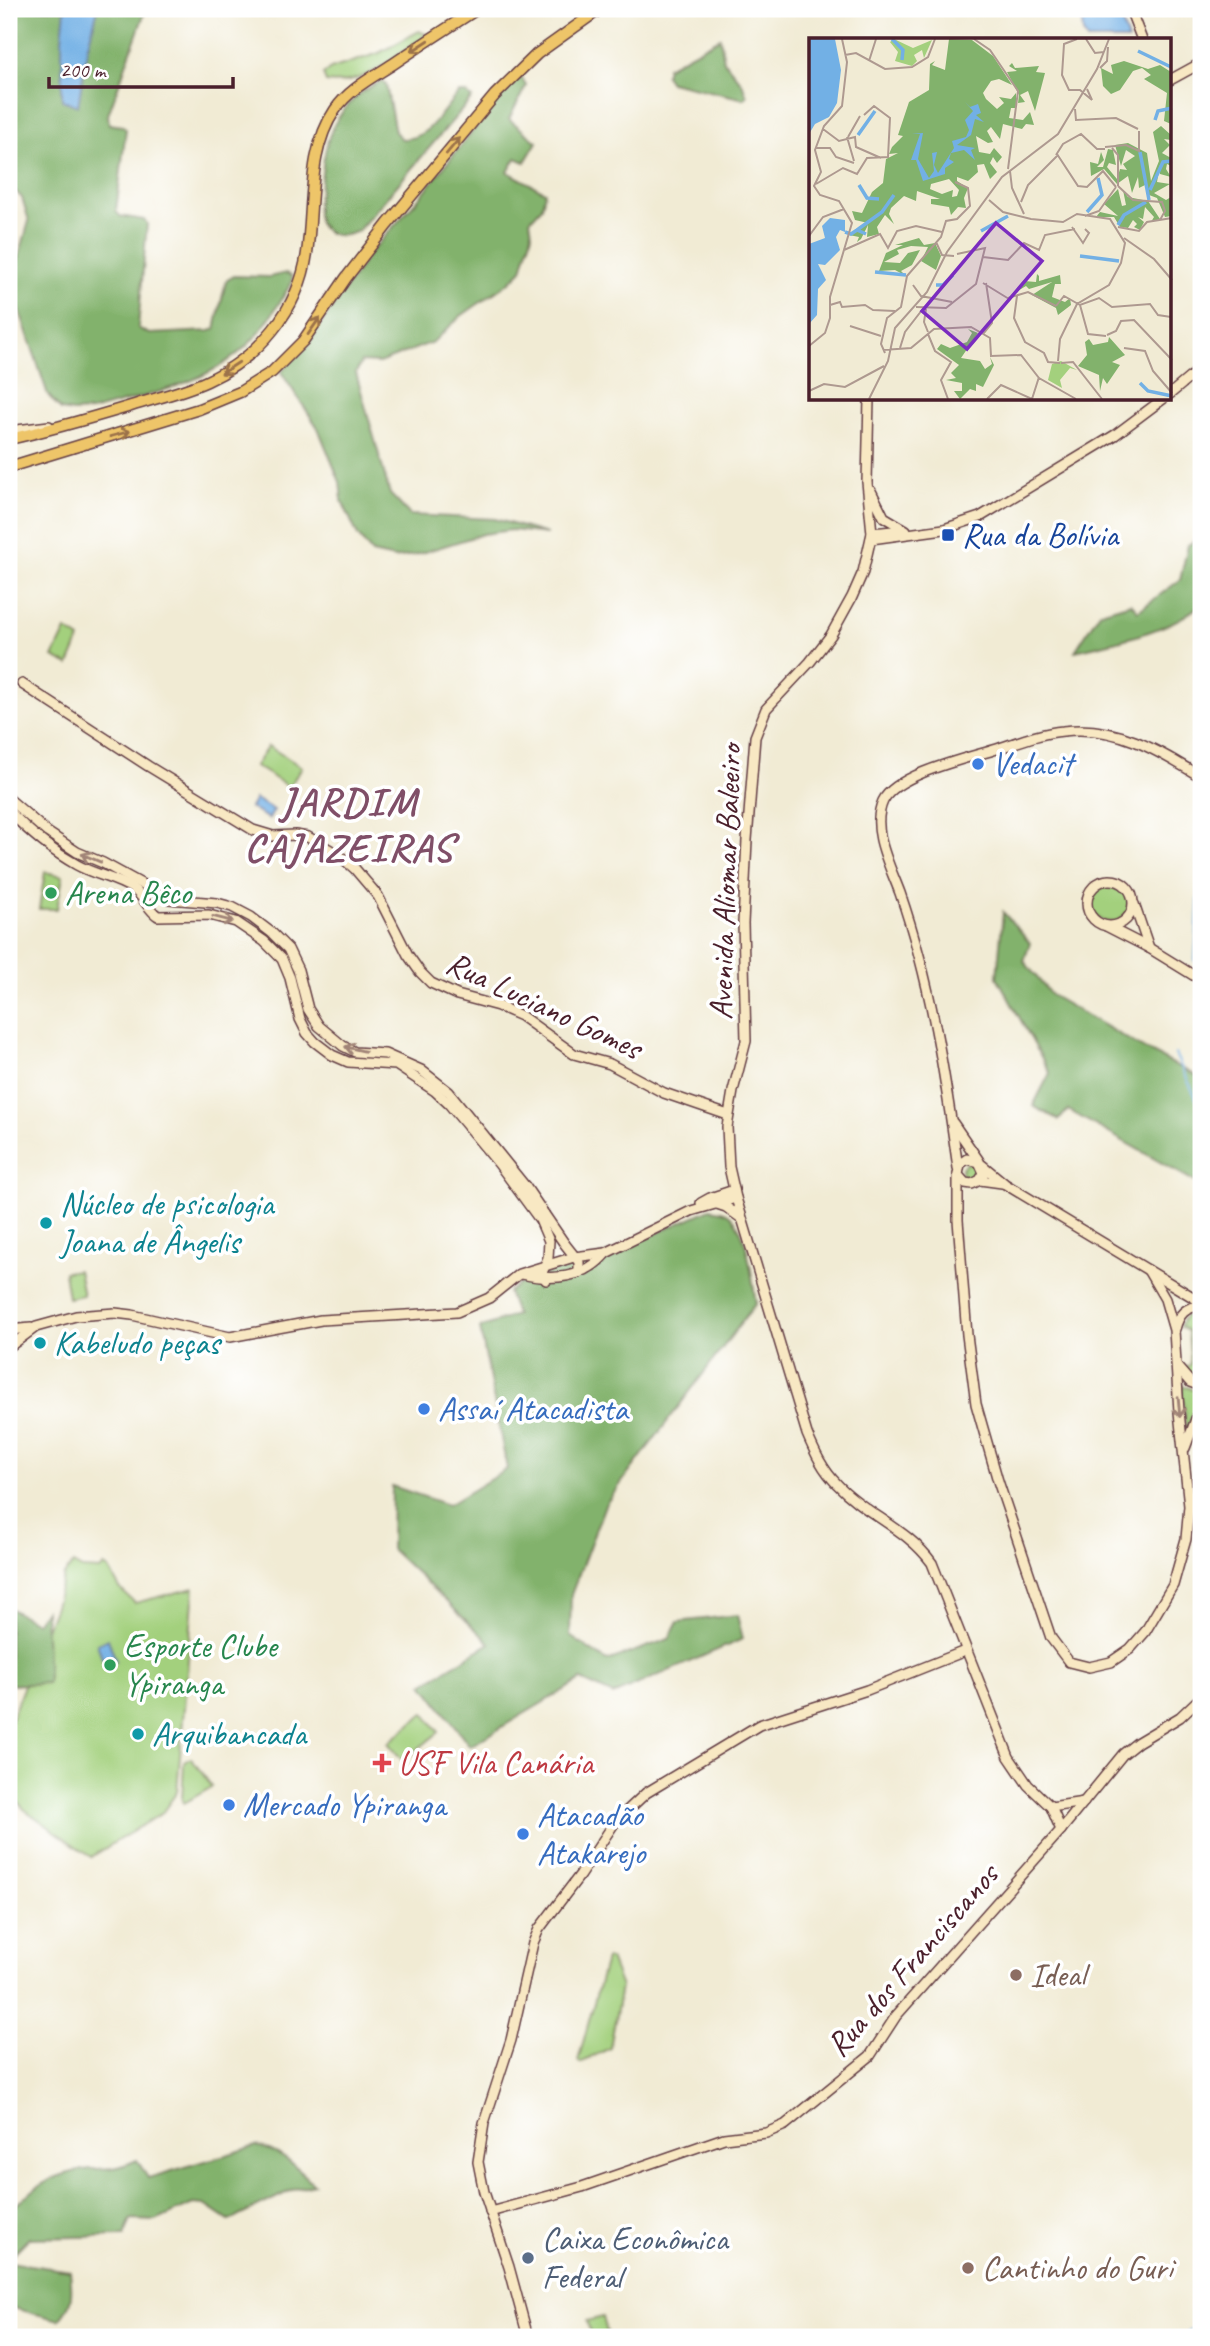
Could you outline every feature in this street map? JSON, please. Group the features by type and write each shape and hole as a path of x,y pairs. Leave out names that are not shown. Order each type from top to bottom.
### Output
{"main road":[{"path":"9,439 207,381 239,363 268,337 290,304 302,277 310,236 316,159 331,116 342,101 361,85 477,9"},
{"path":"11,468 221,401 272,372 303,341 346,278 387,225 495,95 537,54 600,9"},
{"path":"1130,9 1141,38"},
{"path":"1172,79 1201,63"},
{"path":"1172,392 1201,368"},
{"name":"Avenida Aliomar Baleeiro","path":"869,401 867,482 871,536 866,562 852,597 831,635 766,709 757,728 750,788 744,915 746,1041 728,1115 726,1137 729,1167 742,1219 815,1453 822,1466 842,1489 899,1529 924,1552 940,1581 965,1651 1015,1768 1051,1807"},
{"path":"871,536 955,527 980,517 1115,435 1160,401"},
{"path":"9,431 64,425"},
{"path":"867,482 884,517 903,533"},
{"path":"866,562 881,545 903,533"},
{"name":"Rua Luciano Gomes","path":"23,684 130,755 253,830 273,836 308,837 339,855 355,869 378,897 408,955 419,972 431,983 449,992 498,1006 521,1016 574,1054 611,1064 672,1097 728,1115"},
{"path":"1147,1270 1165,1299 1174,1330 1189,1506 1186,1539 1173,1585 1144,1632 1122,1655 1101,1666 1089,1667 1069,1662 1058,1651 1051,1638 998,1481 976,1404 967,1335 958,1172 952,1122 925,976 910,922 881,840 880,813 889,792 899,783 1049,733 1075,730 1130,738 1200,776"},
{"path":"9,799 47,832 77,852 167,897 173,906 167,918"},
{"path":"9,811 46,845 79,866 133,889 158,916 167,918 209,915 236,922 264,941 282,959 290,978 300,1019 315,1042 332,1055 348,1062 396,1065 435,1091 449,1104 499,1164 540,1220 549,1241 541,1273 545,1280"},
{"path":"1149,948 1140,927 1132,895 1123,883 1107,880 1100,882 1089,894 1087,901 1091,916 1201,980"},
{"path":"152,909 151,901 155,897 217,903 251,916 272,933 288,949 298,970 308,1009 319,1026 355,1052 385,1054 421,1070 449,1092 525,1186 580,1264 579,1273"},
{"path":"1104,925 1112,926 1124,921 1132,911 1134,903"},
{"path":"952,1122 984,1173 959,1200"},
{"path":"958,1172 967,1159 980,1163 1005,1184 1201,1304"},
{"path":"712,1200 722,1186 729,1167"},
{"path":"958,1172 965,1183 1005,1184"},
{"path":"9,1331 76,1316 115,1313 230,1337 321,1320 457,1311 489,1298 519,1274 574,1257 607,1253 712,1200 735,1194"},
{"path":"712,1200 731,1209 742,1219"},
{"path":"519,1274 545,1280 579,1273 599,1262 607,1253"},
{"path":"1174,1330 1186,1308 1201,1304"},
{"path":"9,1347 36,1327"},
{"path":"1177,1365 1190,1382 1201,1386"},
{"path":"1184,1449 1201,1406"},
{"path":"528,2337 509,2267 490,2212 478,2162 480,2136 511,2040 533,1943 539,1929 580,1875 615,1822 646,1793 748,1730 775,1718 871,1688 965,1651"},
{"name":"Rua dos Franciscanos","path":"490,2212 582,2187 724,2138 766,2133 785,2125 870,2056 895,2016 1061,1830 1123,1754 1180,1717 1201,1697"},
{"path":"1061,1830 1051,1807 1085,1802"}],"green space":[{"path":"9,9 146,9 108,115 109,124 126,129 116,211 120,216 144,220 147,224 138,328 149,334 210,331 215,329 226,281 234,276 269,277 286,273 292,276 292,282 261,330 240,352 222,365 180,385 92,411 61,410 48,395 11,285 29,221 22,198 9,184"},
{"path":"419,31 426,34 423,38 378,69 352,80 326,82 323,74 331,69 379,53"},
{"path":"720,38 724,61 742,83 747,96 744,99 670,82 665,75 667,67"},
{"path":"520,74 526,86 509,119 537,142 525,162 516,158 508,172 545,192 542,207 530,220 532,234 522,270 511,281 461,316 433,342 379,363 361,362 356,373 390,494 410,515 495,519 547,534 512,530 483,534 415,555 394,558 372,553 358,536 342,501 340,482 318,428 281,372 306,346 369,254 420,197"},
{"path":"382,81 386,85 395,132 402,139 412,138 428,129 459,93 466,93 472,98 358,231 345,235 332,234 322,227 317,214 328,140 334,125 351,102"},
{"path":"1201,537 1201,604 1158,628 1075,651 1100,612 1131,603 1138,611 1180,580 1188,545"},
{"path":"66,630 80,639 69,665 53,657"},
{"path":"268,746 302,767 289,787 255,766"},
{"name":"Arena Bêco","path":"45,872 63,876 57,909 39,909"},
{"path":"1110,884 1124,889 1129,903 1124,917 1110,922 1096,917 1091,903 1096,889"},
{"path":"1003,912 1030,943 1024,961 1051,995 1201,1078 1201,1185 1068,1110 1059,1120 1033,1106 1050,1073 997,977"},
{"path":"970,1163 976,1166 979,1172 976,1178 970,1181 964,1178 961,1172 964,1166"},
{"path":"710,1209 727,1213 740,1229 748,1254 756,1303 605,1505 571,1595 570,1636 607,1661 669,1639 678,1622 737,1615 743,1639 613,1695 581,1680 470,1746 423,1684 490,1643 391,1549 392,1486 448,1505 507,1469 480,1328 516,1315 508,1292 527,1279 622,1249"},
{"path":"78,1270 83,1295 68,1298 64,1272"},
{"path":"1201,1310 1201,1382 1194,1381 1183,1369 1191,1364 1188,1331 1180,1327 1187,1314"},
{"path":"1182,1385 1201,1393 1186,1432"},
{"name":"Esporte Clube Ypiranga","path":"73,1564 82,1569 100,1570 104,1566 109,1569 120,1589 135,1603 194,1588 177,1792 162,1813 91,1857 24,1809 9,1790 9,1724 55,1606 64,1575"},
{"path":"9,1608 36,1623 45,1610 48,1683 9,1685"},
{"path":"424,1713 439,1732 403,1761 388,1743"},
{"path":"191,1758 212,1787 184,1803 184,1762"},
{"path":"606,1959 610,1959 621,1987 610,2048 580,2063 578,2061"},
{"path":"256,2146 273,2151 295,2166 314,2184 294,2189 229,2221 205,2205 193,2204 156,2221 131,2220 124,2236 29,2238 9,2258 9,2212 26,2196 55,2178 77,2171 118,2167 137,2160 148,2178"},
{"path":"9,2262 70,2271 70,2303 59,2320 9,2307"},
{"path":"603,2317 608,2337 591,2337 587,2321"}],"water":[{"path":"65,9 98,9 88,45 78,106 62,100"},
{"path":"1081,9 1117,9 1127,38 1086,38"},
{"path":"255,799 274,810 269,819 250,808"},
{"path":"108,1639 116,1661 105,1665 97,1644"}],"waterway":[{"path":"1195,961 1201,857"},
{"path":"1175,1054 1201,1108"},
{"path":"1182,2337 1201,2326"}],"place":[{"name":"Rua da Bolívia","path":"948,535"},
{"name":"Vedacit","path":"978,764"},
{"name":"Arena Bêco","path":"51,893"},
{"name":"Núcleo de psicologia Joana de Ângelis","path":"46,1223"},
{"name":"Kabeludo peças","path":"40,1343"},
{"name":"Assaí Atacadista","path":"424,1409"},
{"name":"Esporte Clube Ypiranga","path":"110,1665"},
{"name":"Arquibancada","path":"138,1734"},
{"name":"USF Vila Canária","path":"382,1763"},
{"name":"Mercado Ypiranga","path":"229,1805"},
{"name":"Atacadão Atakarejo","path":"523,1834"},
{"name":"Ideal","path":"1016,1975"},
{"name":"Caixa Econômica Federal","path":"528,2258"},
{"name":"Cantinho do Guri","path":"968,2268"}],"district":[{"name":"JARDIM CAJAZEIRAS","path":"349,825"}]}
